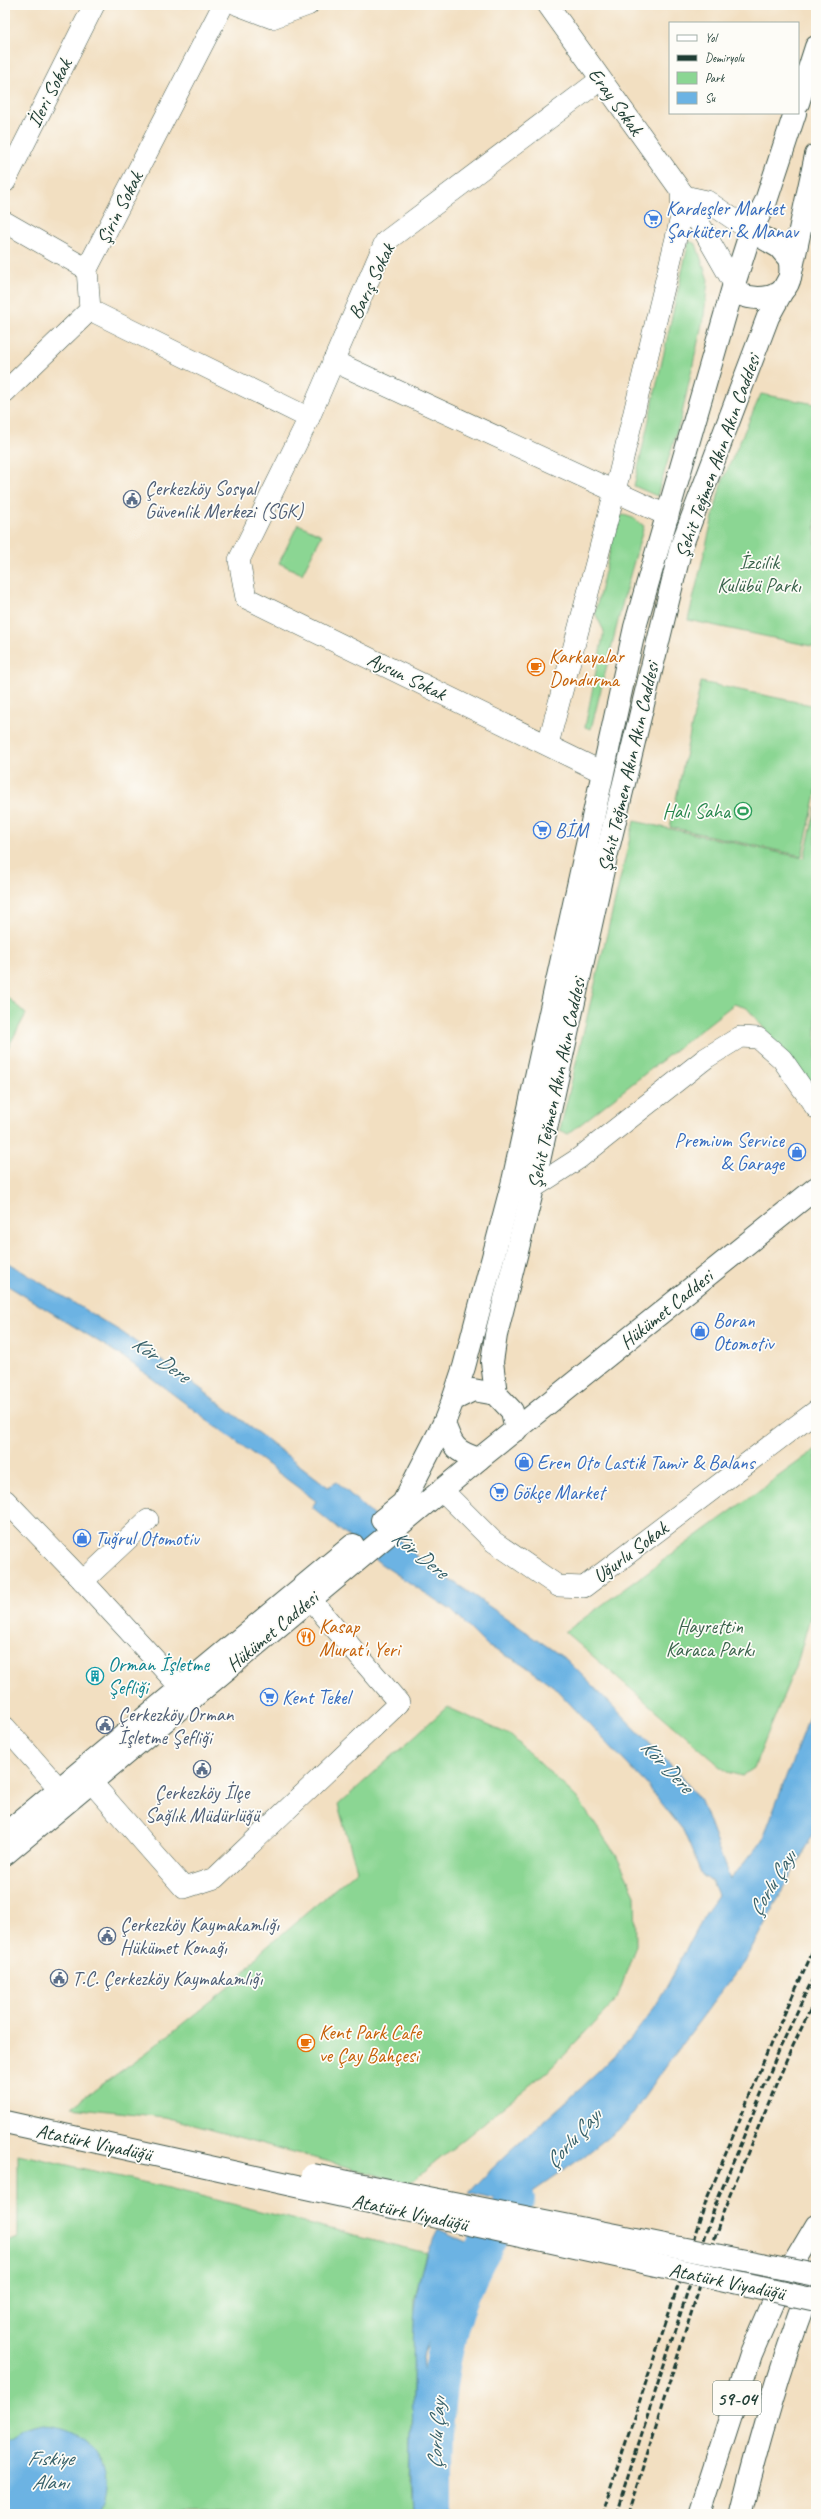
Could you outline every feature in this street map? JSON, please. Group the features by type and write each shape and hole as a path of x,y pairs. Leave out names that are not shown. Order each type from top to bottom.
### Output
{"main road":[{"path":"799,100 816,47"},
{"path":"734,284 739,294 750,299 763,299 774,295 784,288 790,277 790,260 779,247 751,231 766,201 795,114"},
{"name":"Şehit Teğmen Akın Akın Caddesi","path":"499,1398 492,1362 496,1335 533,1188 603,870 681,547 768,317 790,277 816,155"},
{"name":"Şehit Teğmen Akın Akın Caddesi","path":"453,1400 464,1367 513,1181 635,627 734,284 751,231"},
{"name":"Hükümet Caddesi","path":"516,1430 816,1188"},
{"path":"408,1508 453,1400 473,1390 532,1406 550,1402"},
{"path":"332,1572 408,1508 443,1491 479,1459 516,1430 512,1412 499,1398"},
{"path":"444,1423 455,1446 463,1454 479,1459"},
{"name":"Hükümet Caddesi","path":"5,1854 102,1753 186,1693 310,1599 332,1572"},
{"name":"Hükümet Caddesi","path":"5,1834 65,1791 92,1783 186,1693 332,1572"},
{"path":"92,1783 87,1774 102,1753"},
{"name":"Atatürk Viyadüğü","path":"8,2117 815,2284"},
{"name":"59-04","path":"699,2514 751,2354 781,2285 816,2226"},
{"name":"59-04","path":"741,2514 759,2440 784,2355 815,2284"}],"street":[{"name":"İleri Sokak","path":"5,182 94,5"},
{"name":"Şirin Sokak","path":"87,269 223,5"},
{"path":"238,5 272,18 308,5"},
{"name":"Eray Sokak","path":"548,5 682,193 734,284"},
{"name":"Barış Sokak","path":"239,560 309,418 385,242 600,80"},
{"path":"548,744 615,491 682,213 682,193 706,201 751,231"},
{"path":"5,222 87,269 90,310"},
{"path":"5,392 90,310"},
{"path":"90,310 309,418"},
{"path":"333,361 668,516"},
{"name":"Aysun Sokak","path":"239,560 246,598 548,744 602,772"},
{"path":"533,1188 578,1159 706,1058 740,1037 758,1038 782,1059 816,1108"},
{"name":"Uğurlu Sokak","path":"443,1491 494,1542 558,1586 584,1587 816,1411"},
{"path":"5,1500 83,1581 186,1693"},
{"path":"83,1581 148,1520"},
{"path":"92,1783 184,1888 214,1878 399,1703 310,1599"},
{"path":"5,1727 65,1791"}],"green space":[{"path":"689,241 696,244 708,280 704,315 681,418 657,496 634,486"},
{"name":"İzcilik Kulübü Parkı","path":"761,394 815,404 816,647 688,620 721,484"},
{"path":"624,515 633,518 644,526 625,593 591,729 585,727 604,631 595,613 618,517"},
{"path":"298,524 322,535 302,574 279,563"},
{"path":"701,682 816,706 816,794 802,856 670,827"},
{"path":"816,808 816,1091 747,1008 734,1004 568,1134 560,1130 634,821 804,858"},
{"path":"5,995 26,1014 5,1053"},
{"name":"Hayrettin Karaca Parkı","path":"816,1449 816,1596 798,1660 754,1768 742,1776 727,1772 565,1632"},
{"path":"447,1707 510,1735 577,1798 616,1855 635,1895 636,1945 617,1999 552,2067 409,2184 165,2117 71,2107 146,2053 236,1981 262,1951 357,1870 338,1805"},
{"path":"18,2154 165,2187 426,2253 415,2297 411,2481 413,2514 5,2514 5,2243 18,2238"}],"water":[{"name":"Kör Dere","path":"5,1261 123,1333 201,1389 328,1487 337,1482 419,1558 567,1660 677,1771 701,1801 730,1880 762,1841 816,1698 816,1829 744,1962 672,2057 627,2122 583,2157 514,2205 469,2193 512,2150 603,2067 644,2022 664,1992 698,1926 718,1896 712,1882 702,1875 683,1830 647,1785 553,1686 521,1663 487,1646 451,1610 381,1564 312,1507 316,1501 122,1356 5,1284"},
{"path":"438,2229 474,2245 422,2357 440,2514 413,2514 413,2349 415,2309 422,2269"},
{"name":"Fıskiye Alanı","path":"43,2425 60,2428 75,2434 87,2442 97,2454 104,2467 106,2482 104,2498 98,2514 5,2514 5,2442 23,2430"}],"waterway":[{"name":"Çorlu Çayı","path":"434,2514 435,2427 439,2387 446,2348 456,2311 471,2274 491,2237 517,2199"}],"railway":[{"path":"602,2514 706,2202 771,2043 816,1945"},
{"path":"616,2514 715,2206 780,2048 816,1972"},
{"path":"628,2514 724,2209 790,2052 816,1998"}],"place":[{"name":"Kardeşler Market Şarküteri & Manav","path":"653,219"},
{"name":"Çerkezköy Sosyal Güvenlik Merkezi (SGK)","path":"132,499"},
{"name":"Karkayalar Dondurma","path":"536,667"},
{"name":"Halı Saha","path":"743,811"},
{"name":"BİM","path":"542,830"},
{"name":"Premium Service & Garage","path":"797,1152"},
{"name":"Boran Otomotiv","path":"700,1331"},
{"name":"Eren Oto Lastik Tamir & Balans","path":"524,1462"},
{"name":"Gökçe Market","path":"499,1492"},
{"name":"Tuğrul Otomotiv","path":"82,1538"},
{"name":"Kasap Murat'ı Yeri","path":"306,1637"},
{"name":"Orman İşletme Şefliği","path":"95,1676"},
{"name":"Kent Tekel","path":"269,1697"},
{"name":"Çerkezköy Orman İşletme Şefliği","path":"105,1725"},
{"name":"Çerkezköy İlçe Sağlık Müdürlüğü","path":"202,1769"},
{"name":"Çerkezköy Kaymakamlığı Hükümet Konağı","path":"107,1936"},
{"name":"T.C. Çerkezköy Kaymakamlığı","path":"59,1978"},
{"name":"Kent Park Cafe ve Çay Bahçesi","path":"306,2043"}]}
